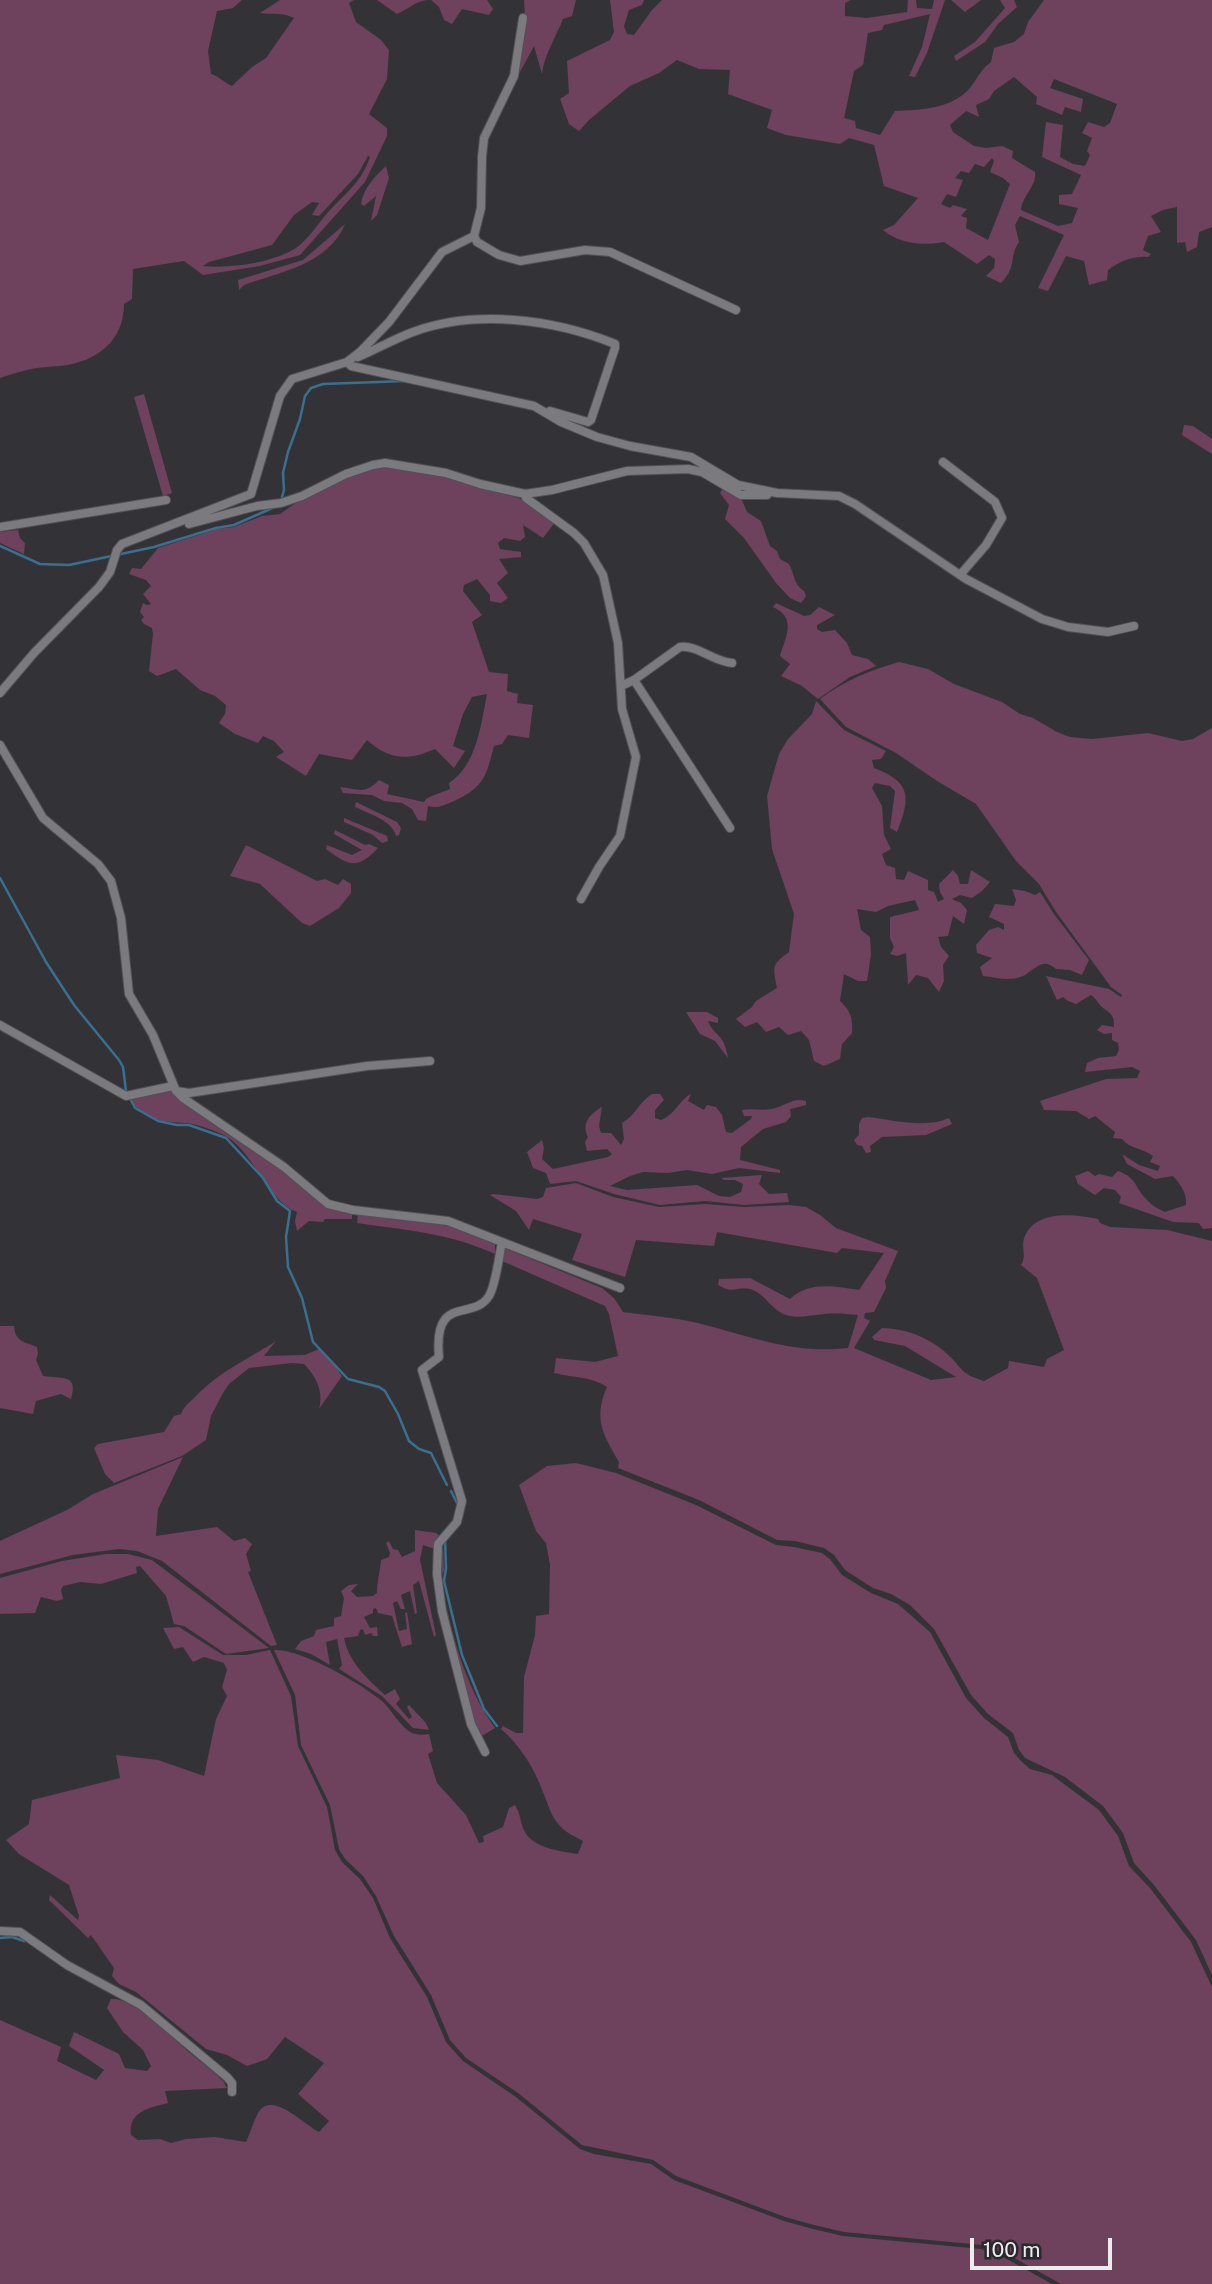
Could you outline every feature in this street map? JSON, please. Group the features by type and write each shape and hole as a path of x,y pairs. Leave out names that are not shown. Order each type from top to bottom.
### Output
{"street":[{"path":"523,18 512,82 484,138 481,208 474,236 477,242 499,255 520,261 584,250 610,253 736,310"},
{"path":"347,362 388,323 442,252 474,236"},
{"path":"0,693 34,653 99,587 110,572 122,544 251,494 280,396 287,384 300,375 347,362 414,332 471,320 500,319 564,328 615,344 592,420 583,421 534,406 416,378 351,366 347,362"},
{"path":"534,406 588,434 614,443 691,457 738,485 777,494"},
{"path":"943,462 995,502 1002,518 986,545 960,575"},
{"path":"153,533 257,506 281,503 373,465 400,464 429,469 525,494 627,471 697,470 741,495 839,496 960,575 1055,624 1108,632 1134,626"},
{"path":"525,494 526,498 563,523 579,538 603,575 618,643 622,709 636,757 620,836 581,899"},
{"path":"0,527 166,500"},
{"path":"621,686 634,680 680,646 688,646 712,659 732,663"},
{"path":"634,680 730,828"},
{"path":"0,745 43,818 98,864 111,881 121,918 129,994 153,1035 174,1088 183,1098 284,1167 328,1204 354,1210 448,1221 620,1288"},
{"path":"0,1025 126,1096 174,1088 189,1093 367,1066 430,1061"},
{"path":"485,1752 471,1724 439,1591 438,1544 454,1527 460,1515 462,1501 422,1370 439,1357 440,1329 448,1316 479,1304 489,1296 502,1242"},
{"path":"0,1931 20,1932 58,1960 141,2005 227,2077 232,2083 232,2092"}],"shaded area":[{"path":"0,0 242,0 233,8 217,11 208,51 211,74 232,86 266,58 294,18 282,14 260,13 280,0 354,0 349,3 356,22 381,40 389,50 387,79 369,114 387,128 387,136 365,182 300,255 260,266 203,275 184,261 133,269 132,299 124,304 121,325 104,349 96,355 71,364 32,369 0,378","holes":["368,156 370,157 354,186 293,250 256,263 203,266 272,245 294,215 312,202 319,203 312,215 319,216 358,174"]},
{"path":"377,0 428,0 397,14"},
{"path":"431,0 487,0 493,9 489,15 462,9 452,24 444,20 439,7"},
{"path":"524,0 576,0 572,16 563,19 542,74 534,46 513,85 525,17"},
{"path":"610,0 644,0 642,5 629,10 624,26 627,34 634,35 662,0 851,0 845,3 845,16 867,18 907,12 908,0 916,0 917,8 932,9 934,0 945,0 927,53 915,77 909,76 922,47 930,14 884,25 882,30 868,33 863,65 854,71 844,118 855,121 856,128 880,135 895,111 935,107 963,95 991,62 994,48 1014,42 1024,34 1028,22 1044,0 1212,0 1212,227 1199,232 1197,247 1187,252 1185,242 1177,243 1177,207 1163,210 1151,216 1161,232 1148,236 1143,250 1151,254 1148,257 1122,262 1108,270 1107,280 1089,285 1084,261 1066,256 1048,291 1038,288 1064,235 1020,216 1015,225 1019,242 1009,271 1001,283 986,276 994,268 995,259 989,255 977,264 944,242 912,243 889,235 883,230 894,225 918,198 884,186 874,145 849,138 840,144 786,135 767,128 772,110 728,94 730,70 699,69 677,60 659,73 630,86 579,131 569,124 560,99 569,93 567,61 610,40 614,32","holes":["1014,77 1037,97 1036,104 1062,115 1065,107 1081,112 1083,99 1050,88 1054,79 1117,104 1110,123 1104,127 1088,122 1082,133 1092,138 1087,151 1090,155 1085,166 1073,164 1060,157 1063,125 1046,122 1042,157 1081,175 1072,194 1059,195 1059,204 1078,208 1072,223 1058,226 1021,210 1034,182 1035,172 1012,158 1013,151 1002,146 974,146 953,132 950,125 966,111 979,117 976,105 989,99 994,91","992,158 994,161 990,172 1010,184 988,240 966,228 967,218 961,216 967,209 953,205 950,208 941,204 947,194 956,197 963,180 955,178 961,171 969,173 975,164 984,167"]},
{"path":"951,0 981,0 965,12"},
{"path":"1000,0 1014,0 1017,7 998,24 985,42 956,61 954,56 975,42 1005,8"},
{"path":"386,166 389,178 377,215 371,221 376,196 364,206 361,204 362,198 370,183"},
{"path":"345,224 338,238 316,257 288,271 244,285 239,290 238,280 303,260"},
{"path":"144,394 172,493 163,496 134,397"},
{"path":"1184,425 1193,426 1212,439 1212,454 1182,435"},
{"path":"388,466 446,475 521,499 556,521 543,538 523,525 525,537 520,541 504,538 498,543 500,549 521,552 521,557 499,559 508,573 497,583 508,598 501,603 490,601 490,595 477,579 464,585 463,591 482,615 472,622 489,672 508,674 507,691 518,694 517,703 533,705 529,738 508,735 502,744 494,746 489,766 478,786 447,804 428,806 426,821 418,820 412,809 402,803 384,801 372,795 343,793 340,787 365,789 379,780 389,785 387,794 424,802 427,798 450,789 449,783 466,766 472,755 487,694 472,697 463,714 453,746 465,751 454,768 435,749 407,757 391,755 367,740 352,760 319,754 306,776 276,757 284,752 274,741 263,736 258,743 235,734 219,723 225,714 226,705 215,696 200,690 176,669 157,676 149,671 153,634 152,628 141,620 144,617 140,612 143,603 151,604 143,594 151,586 146,580 129,574 132,568 141,569 158,548 217,529 234,527 262,516 280,514 304,497 361,471"},
{"path":"723,488 741,498 747,512 761,521 770,546 777,551 780,559 789,564 796,582 804,591 806,596 801,603 790,598 776,583 744,538 725,519 729,505 720,493"},
{"path":"18,530 25,543 24,554 0,543 0,532"},
{"path":"776,603 804,616 810,615 819,607 835,615 817,625 817,629 822,632 835,630 847,643 852,655 868,659 876,666 850,677 818,699 802,686 781,676 790,664 780,656 788,628 785,616 773,607"},
{"path":"899,662 928,669 954,684 1002,702 1020,714 1070,737 1092,739 1148,733 1182,741 1193,739 1212,728 1212,1228 1203,1229 1199,1223 1173,1222 1119,1203 1121,1197 1115,1190 1104,1188 1095,1195 1078,1184 1075,1176 1088,1171 1095,1176 1099,1174 1112,1177 1118,1171 1132,1180 1148,1201 1160,1210 1165,1212 1186,1205 1183,1189 1173,1176 1155,1179 1127,1164 1122,1154 1139,1165 1158,1171 1160,1166 1150,1162 1153,1156 1122,1139 1113,1138 1115,1132 1095,1116 1089,1119 1076,1111 1044,1110 1040,1101 1106,1079 1137,1078 1140,1071 1132,1067 1085,1072 1087,1063 1098,1058 1116,1056 1118,1043 1112,1040 1112,1033 1104,1034 1097,1030 1102,1025 1114,1027 1113,1018 1091,995 1076,1004 1063,997 1057,1000 1046,976 1109,989 1121,997 1122,995 1111,987 1056,912 1039,884 1016,861 976,804 896,753 846,727 820,699 858,677"},
{"path":"816,701 844,730 886,751 881,759 872,760 874,768 895,779 905,792 905,809 897,832 890,828 895,791 890,786 875,783 872,788 882,806 884,835 891,849 882,854 886,865 895,868 896,879 904,880 908,871 928,880 928,890 934,892 938,902 944,899 939,884 953,870 960,884 968,884 971,870 990,882 972,898 960,895 952,899 967,910 964,924 953,916 948,936 938,937 941,947 949,956 943,965 944,981 939,992 928,978 916,975 908,985 906,953 897,956 890,954 894,947 890,938 890,917 919,910 915,900 888,906 876,912 857,909 861,930 870,937 871,955 867,981 858,981 844,974 840,1001 850,1016 852,1033 842,1044 840,1059 824,1066 814,1061 809,1040 801,1031 788,1035 779,1027 766,1032 757,1022 745,1027 736,1019 756,1001 777,988 776,964 789,952 794,914 772,849 767,796 779,754 788,739 812,714"},
{"path":"356,802 397,822 401,828 399,835 396,836 394,830 385,822 355,807"},
{"path":"344,818 387,836 388,841 382,843 373,835 344,822"},
{"path":"335,830 365,845 378,848 364,860 347,862 326,849 327,845 352,855 362,850 334,834"},
{"path":"246,845 317,881 325,879 338,885 343,879 351,884 351,893 339,908 310,926 302,923 260,884 230,876"},
{"path":"1012,889 1035,895 1040,892 1089,960 1082,975 1041,964 1017,978 983,976 980,967 992,958 977,953 976,945 989,930 998,927 1004,930 1004,924 989,917 995,904 1014,906 1016,900"},
{"path":"686,1012 707,1012 718,1018 718,1023 708,1021 722,1039 728,1058 715,1041 700,1034"},
{"path":"173,1092 284,1170 311,1193 352,1212 352,1219 309,1221 297,1231 297,1212 287,1207 269,1188 237,1145 207,1128 146,1115 139,1111 129,1097"},
{"path":"652,1094 660,1094 664,1100 655,1110 655,1118 661,1120 666,1117 691,1094 688,1101 704,1110 707,1105 716,1107 722,1115 726,1132 732,1133 751,1119 752,1116 744,1116 742,1110 772,1109 797,1100 806,1101 806,1105 790,1109 791,1116 786,1122 763,1129 741,1147 740,1160 780,1170 780,1173 739,1168 712,1174 687,1170 668,1173 643,1172 610,1186 627,1190 697,1185 719,1196 730,1197 741,1192 743,1184 721,1178 762,1175 759,1184 769,1194 787,1193 789,1202 744,1205 705,1201 660,1205 576,1181 550,1184 546,1173 533,1168 527,1152 542,1140 542,1159 553,1169 608,1157 612,1154 607,1149 587,1151 585,1142 588,1137 588,1119 602,1107 599,1126 601,1133 611,1133 621,1145 624,1139 622,1123"},
{"path":"862,1118 919,1123 949,1118 952,1124 926,1135 882,1137 870,1146 871,1152 866,1153 854,1140 859,1135"},
{"path":"576,1183 613,1197 659,1207 705,1204 806,1207 836,1228 898,1251 885,1281 886,1288 874,1312 865,1313 864,1318 870,1321 854,1348 931,1380 956,1377 905,1346 874,1340 872,1337 882,1328 915,1334 944,1351 965,1372 984,1381 1008,1368 1009,1361 1044,1367 1047,1359 1064,1350 1037,1278 1021,1265 1024,1258 1024,1238 1037,1222 1056,1216 1078,1216 1098,1219 1100,1223 1110,1227 1167,1230 1212,1241 1212,1975 1196,1940 1134,1863 1123,1833 1103,1806 1065,1777 1025,1758 1013,1733 988,1714 971,1695 934,1629 910,1605 873,1588 845,1570 834,1555 824,1548 777,1540 699,1500 618,1468 619,1462 604,1434 600,1417 607,1387 588,1379 554,1373 556,1358 595,1362 618,1356 605,1306 502,1261 502,1247 602,1288 614,1298 623,1312 688,1321 778,1344 829,1349 848,1348 858,1315 786,1315 755,1291 745,1288 728,1289 718,1285 719,1279 750,1278 790,1299 813,1287 831,1286 859,1290 884,1253 842,1248 837,1253 717,1232 714,1246 636,1240 625,1277 572,1260 582,1234 533,1219 529,1230 516,1211 490,1195 537,1199 543,1197 546,1188"},
{"path":"358,1215 450,1226 495,1242 495,1254 444,1237 357,1223"},
{"path":"0,1326 14,1326 19,1338 37,1347 36,1360 43,1376 70,1381 73,1385 71,1399 61,1394 36,1401 33,1414 0,1408"},
{"path":"276,1341 264,1356 305,1355 319,1349 342,1376 319,1409 318,1385 304,1364 249,1368 229,1384 223,1393 211,1416 206,1440 182,1456 114,1483 105,1474 94,1448 98,1444 164,1432 174,1416 181,1414 204,1388"},
{"path":"183,1457 158,1509 156,1536 217,1527 234,1541 245,1538 252,1544 246,1554 251,1571 248,1572 277,1645 271,1646 162,1561 137,1551 119,1549 73,1555 0,1574 0,1541 67,1510 93,1494"},
{"path":"576,1463 616,1473 696,1505 776,1545 822,1553 842,1575 871,1593 898,1604 930,1632 966,1698 984,1718 1008,1737 1014,1753 1021,1761 1030,1769 1052,1775 1099,1810 1118,1836 1129,1866 1150,1888 1191,1942 1212,1987 1212,2284 1061,2284 1009,2255 982,2245 844,2232 785,2217 676,2176 653,2160 582,2145 518,2093 466,2058 450,2040 431,1995 394,1936 376,1896 363,1876 345,1859 339,1849 330,1805 301,1745 295,1695 274,1650 299,1655 330,1668 382,1701 412,1733 429,1734 433,1751 428,1754 437,1783 466,1815 479,1843 484,1842 483,1836 503,1827 509,1808 515,1805 523,1828 532,1840 546,1847 578,1854 583,1841 565,1831 557,1822 531,1766 501,1729 503,1726 516,1733 523,1733 524,1677 535,1635 536,1616 549,1614 550,1565 546,1543 536,1531 519,1485 547,1466"},
{"path":"415,1530 436,1533 441,1537 435,1549 423,1545 420,1560 436,1635 434,1637 419,1581 413,1585 417,1613 415,1614 410,1591 401,1595 405,1609 401,1609 397,1601 393,1603 399,1631 407,1629 407,1612 412,1644 402,1647 392,1616 378,1613 376,1608 373,1613 364,1617 370,1628 377,1627 378,1636 371,1633 365,1635 363,1629 358,1636 344,1638 354,1663 365,1676 385,1695 395,1689 400,1699 396,1704 409,1719 412,1717 407,1707 409,1705 429,1730 413,1728 382,1696 339,1669 342,1665 337,1639 326,1642 330,1665 311,1654 295,1649 301,1641 314,1636 316,1630 334,1626 334,1618 341,1616 344,1598 341,1591 349,1585 358,1584 351,1591 357,1597 373,1596 377,1593 381,1560 389,1557 390,1553 386,1543 389,1541 402,1557 415,1551"},
{"path":"443,1541 444,1570 441,1578 454,1637 475,1694 495,1728 480,1737 473,1724 448,1632 441,1584 440,1562"},
{"path":"106,1554 128,1554 152,1560 269,1648 226,1654 184,1626 174,1624 166,1596 140,1566 136,1567 137,1573 101,1584 80,1582 63,1586 63,1599 57,1601 41,1597 35,1613 0,1614 0,1578 62,1561"},
{"path":"179,1627 223,1655 246,1655 270,1650 291,1696 298,1746 327,1807 335,1850 373,1898 390,1938 427,1997 446,2042 463,2061 516,2097 580,2149 651,2164 674,2180 813,2229 843,2236 981,2249 1007,2259 1052,2284 0,2284 0,2020 61,2047 57,2061 96,2080 104,2070 69,2046 74,2032 119,2054 125,2068 147,2071 151,2066 143,2050 123,2032 107,2008 111,1999 121,2000 143,2011 223,2081 227,2088 165,2091 168,2103 141,2112 133,2121 131,2135 138,2140 160,2139 171,2143 215,2137 246,2142 260,2110 273,2105 290,2112 319,2132 329,2121 298,2094 324,2063 285,2037 267,2059 247,2066 227,2055 206,2049 136,1992 119,1984 112,1976 114,1968 91,1935 88,1938 49,1900 50,1895 78,1920 69,1885 19,1854 6,1840 29,1824 32,1800 120,1778 116,1755 158,1760 204,1776 216,1719 227,1696 222,1687 227,1670 224,1663 204,1657 193,1662 183,1647 174,1649 163,1628"}],"waterway":[{"path":"281,501 288,452 305,396 311,388 323,384 405,381"},
{"path":"0,546 40,564 69,565 154,547 234,525 277,506"},
{"path":"0,878 46,962 74,1005 119,1060 123,1067 126,1091 135,1108 158,1121 189,1125 226,1138 263,1178 277,1201 290,1211 286,1237 288,1267 302,1298 313,1342 348,1379 385,1391 409,1441 419,1449 431,1453 447,1485"},
{"path":"451,1491 458,1505"},
{"path":"445,1539 444,1581 462,1655 484,1709 497,1726"},
{"path":"0,1938 12,1937 24,1941"}]}
